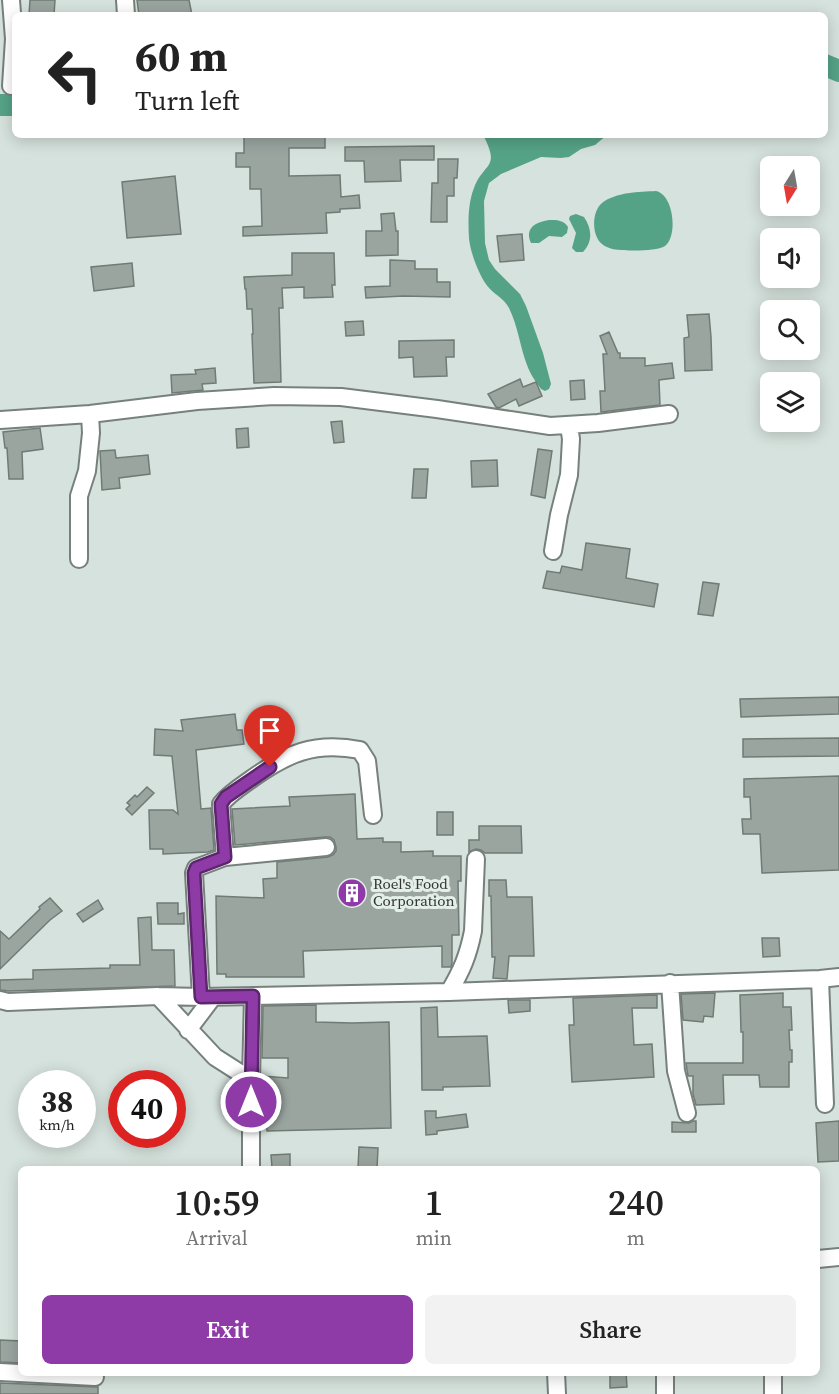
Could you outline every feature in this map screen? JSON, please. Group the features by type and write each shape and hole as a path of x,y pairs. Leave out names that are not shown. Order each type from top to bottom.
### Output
{"street":[{"path":"11,86 12,70"},
{"path":"0,420 90,414 197,401 274,396 341,397 550,426 569,426 669,414"},
{"path":"79,559 79,496 87,471 91,433 90,414"},
{"path":"553,551 569,475 571,439 569,426"},
{"path":"225,857 221,804 226,797 275,764 292,754 305,750 323,747 360,750 367,761 373,815"},
{"path":"188,1030 207,997 194,873 196,868 225,857 326,847"},
{"path":"449,992 465,961 471,941 476,860"},
{"path":"0,1000 8,1002 158,996 449,992 839,977"},
{"path":"820,979 825,1104"},
{"path":"670,983 676,1071 687,1113"},
{"path":"158,996 214,1057 251,1080"},
{"path":"251,1166 253,996"},
{"path":"820,1258 839,1257"},
{"path":"0,1372 18,1373"},
{"path":"76,1376 95,1377"},
{"path":"556,1376 557,1394"},
{"path":"664,1376 665,1394"},
{"path":"773,1376 773,1394"}],"shaded area":[{"path":"484,138 603,138 595,145 581,149 569,157 541,157 501,174 489,183 484,201 485,243 489,260 520,294 526,306 543,353 551,384 545,391 541,389 528,368 509,308 486,285 471,250 469,213 471,200 478,180 491,160"},
{"path":"656,191 667,200 672,216 672,234 665,246 651,250 612,249 598,240 594,223 596,212 602,203 621,195"},
{"path":"576,214 584,217 590,230 590,239 583,252 576,252 572,248 576,233 569,219 570,216"},
{"path":"549,220 564,223 568,227 567,233 562,237 549,236 539,243 531,243 529,233 532,227"}],"building":[{"path":"30,0 55,0 54,12 29,12"},
{"path":"137,0 189,0 191,12 139,12"},
{"path":"244,138 325,138 325,148 289,148 289,176 340,175 341,197 359,195 360,208 340,209 340,212 326,213 327,233 243,236 243,227 262,226 261,189 250,189 250,167 236,167 236,153 244,153"},
{"path":"434,146 434,160 400,160 401,181 365,182 364,161 345,161 345,147"},
{"path":"438,159 458,159 457,178 454,178 454,196 447,196 447,222 431,222 432,183 438,183"},
{"path":"175,176 181,234 127,238 122,182"},
{"path":"394,213 396,231 398,231 398,255 366,256 366,231 382,231 381,214"},
{"path":"522,234 524,260 500,262 497,236"},
{"path":"292,253 334,253 333,297 304,298 304,287 282,288 283,308 279,308 281,382 254,383 252,309 247,309 244,277 292,275"},
{"path":"390,260 415,261 415,269 437,269 437,282 450,282 450,297 366,298 365,287 390,286"},
{"path":"132,263 134,286 94,291 91,267"},
{"path":"709,314 712,370 685,371 684,338 689,337 687,315"},
{"path":"363,321 364,335 346,336 345,322"},
{"path":"609,332 620,353 620,358 645,358 645,366 672,363 674,378 659,380 660,405 601,412 600,391 605,391 603,354 607,354 600,336"},
{"path":"454,340 454,357 446,357 447,376 414,377 413,357 399,358 399,341"},
{"path":"215,368 216,383 202,384 203,390 172,393 171,375 196,374 195,370"},
{"path":"520,379 523,387 536,382 542,396 519,406 516,399 499,408 496,407 488,394"},
{"path":"584,380 585,399 571,400 570,381"},
{"path":"342,421 344,442 334,443 331,422"},
{"path":"40,428 43,449 22,452 23,479 9,479 7,448 5,448 3,432"},
{"path":"248,428 249,447 237,448 236,429"},
{"path":"538,449 552,451 545,498 531,495"},
{"path":"115,450 116,458 148,455 150,474 119,478 120,488 102,490 100,451"},
{"path":"497,460 498,486 472,487 471,461"},
{"path":"414,469 428,469 426,498 412,498"},
{"path":"586,543 630,549 626,578 658,584 654,607 543,588 547,571 560,573 562,566 582,570"},
{"path":"703,582 719,584 713,616 698,614"},
{"path":"839,697 839,714 741,717 740,699"},
{"path":"235,714 237,730 242,730 244,744 196,750 201,809 211,808 214,850 163,854 163,849 150,849 149,810 173,810 178,814 172,756 154,755 155,729 183,731 181,720"},
{"path":"839,738 839,756 743,757 743,739"},
{"path":"839,776 839,870 762,873 760,834 743,834 742,819 751,819 750,797 744,797 744,779"},
{"path":"147,787 154,793 132,815 126,809 130,805 127,803"},
{"path":"355,794 357,839 383,838 383,842 401,842 401,852 433,851 433,856 461,856 461,881 458,881 459,935 452,935 451,967 442,967 442,946 303,951 304,977 226,977 226,974 217,974 216,896 264,898 263,879 277,878 277,862 328,857 336,851 334,840 330,837 235,845 232,809 290,806 289,797"},
{"path":"437,812 453,812 453,835 437,835"},
{"path":"479,826 521,826 522,853 485,853 476,849 469,852 469,840 479,840"},
{"path":"489,880 506,880 507,897 532,897 534,956 509,956 507,979 493,978 495,957 492,957"},
{"path":"50,898 62,911 0,969 0,931 9,939"},
{"path":"98,900 103,909 83,922 77,914"},
{"path":"157,903 178,903 178,914 184,913 184,924 158,924"},
{"path":"151,917 152,950 174,950 175,986 0,990 0,980 33,979 33,970 140,965 138,918"},
{"path":"762,938 779,938 780,956 763,957"},
{"path":"715,993 713,1017 704,1016 703,1022 683,1020 681,994"},
{"path":"783,993 783,1007 791,1007 792,1030 789,1030 792,1062 789,1062 789,1087 760,1087 759,1075 723,1075 724,1104 696,1105 693,1094 693,1076 688,1076 686,1063 743,1063 740,995"},
{"path":"657,995 657,1008 632,1008 634,1045 652,1044 654,1077 572,1082 569,1025 574,1025 573,998"},
{"path":"508,1000 530,1000 530,1011 509,1013"},
{"path":"316,1005 316,1022 389,1022 391,1128 267,1131 266,1109 262,1109 262,1076 288,1078 288,1058 262,1058 263,1006"},
{"path":"437,1007 438,1037 487,1036 490,1086 422,1090 421,1008"},
{"path":"425,1111 436,1111 436,1118 466,1114 468,1127 437,1131 437,1134 426,1135"},
{"path":"696,1121 696,1132 672,1132 672,1122 689,1123"},
{"path":"839,1121 839,1161 818,1162 816,1123"},
{"path":"359,1147 378,1148 377,1166 358,1166"},
{"path":"290,1154 290,1166 272,1166 271,1155"},
{"path":"0,1340 18,1341 18,1363 0,1362"},
{"path":"610,1376 626,1376 627,1387 610,1388"},
{"path":"0,1383 98,1387 98,1394 0,1394"}],"waterway":[{"path":"828,66 839,71"},
{"path":"0,105 12,105"}],"place":[{"name":"Roel's Food Corporation","path":"352,893"}],"route":[{"path":"251,1102 253,996 201,997 194,873 196,868 225,857 221,804 226,797 270,767"}]}
